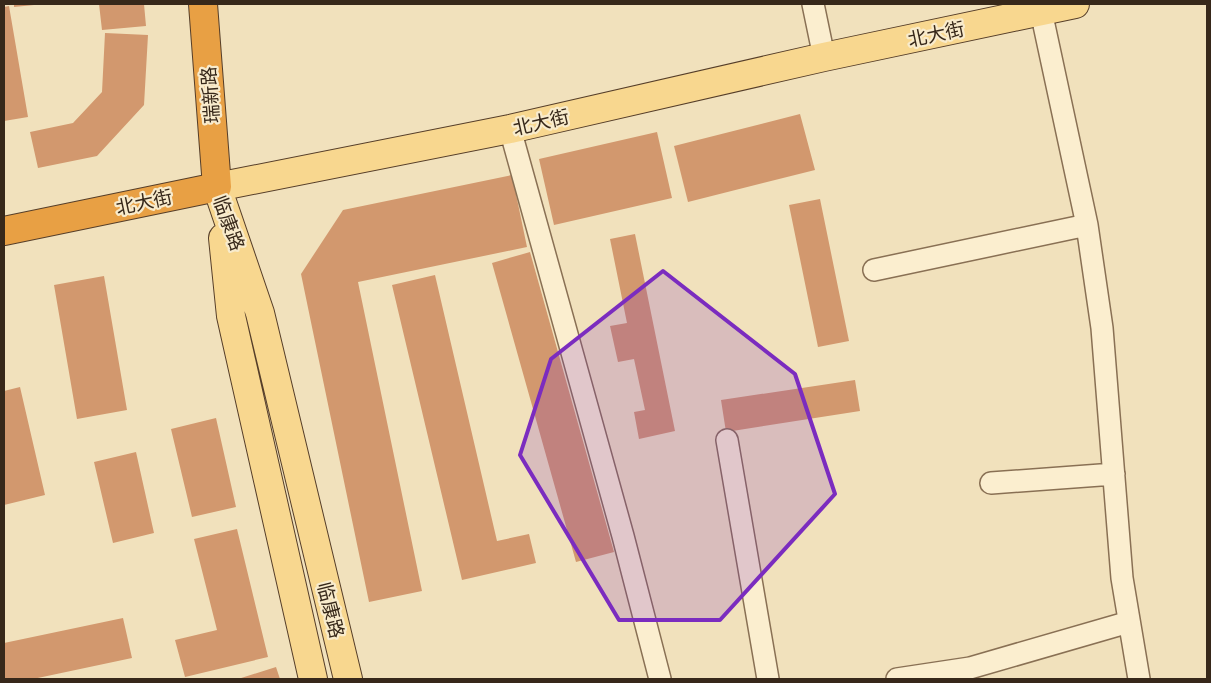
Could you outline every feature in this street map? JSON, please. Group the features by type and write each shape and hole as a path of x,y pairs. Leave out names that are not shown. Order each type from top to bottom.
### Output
{"highway":[{"name":"瑞新路","path":"203,4 217,187"},
{"name":"北大街","path":"4,231 217,187"}],"main road":[{"name":"北大街","path":"217,187 510,129 824,57 1075,4"},
{"name":"临康路","path":"217,187 231,316 313,679"},
{"name":"临康路","path":"217,187 260,313 348,679"}],"street":[{"path":"813,4 824,57"},
{"path":"1041,11 1088,225 1102,328 1122,578 1140,679"},
{"path":"510,129 624,536 660,679"},
{"path":"874,270 1088,225"},
{"path":"727,440 768,679"},
{"path":"990,483 1114,474"},
{"path":"897,679 970,668 1130,622"}],"highlighted area":[{"path":"663,271 795,374 835,494 720,620 619,620 520,455 551,359"}],"building":[{"path":"14,4 34,4 34,5 14,7"},
{"path":"99,4 144,4 146,26 102,30"},
{"path":"9,6 28,117 4,121 4,7"},
{"path":"105,33 148,35 144,105 97,156 38,168 30,132 73,123 102,92"},
{"path":"800,114 815,170 688,202 674,146"},
{"path":"657,132 672,198 554,225 539,159"},
{"path":"512,175 527,247 358,282 422,591 369,602 301,274 343,210"},
{"path":"820,199 849,341 818,347 789,205"},
{"path":"635,234 675,431 639,439 634,412 645,410 634,359 618,362 610,326 627,323 610,239"},
{"path":"530,252 614,552 576,562 492,263"},
{"path":"435,275 497,541 529,534 536,563 462,580 392,285"},
{"path":"104,276 127,410 77,419 54,285"},
{"path":"855,380 860,411 726,432 721,400"},
{"path":"20,387 45,495 4,505 4,391"},
{"path":"216,418 236,507 192,517 171,429"},
{"path":"136,452 154,533 113,543 94,462"},
{"path":"237,529 268,657 185,677 175,640 217,630 194,539"},
{"path":"123,618 132,658 33,679 4,679 4,643"},
{"path":"276,667 280,679 238,679"}]}
